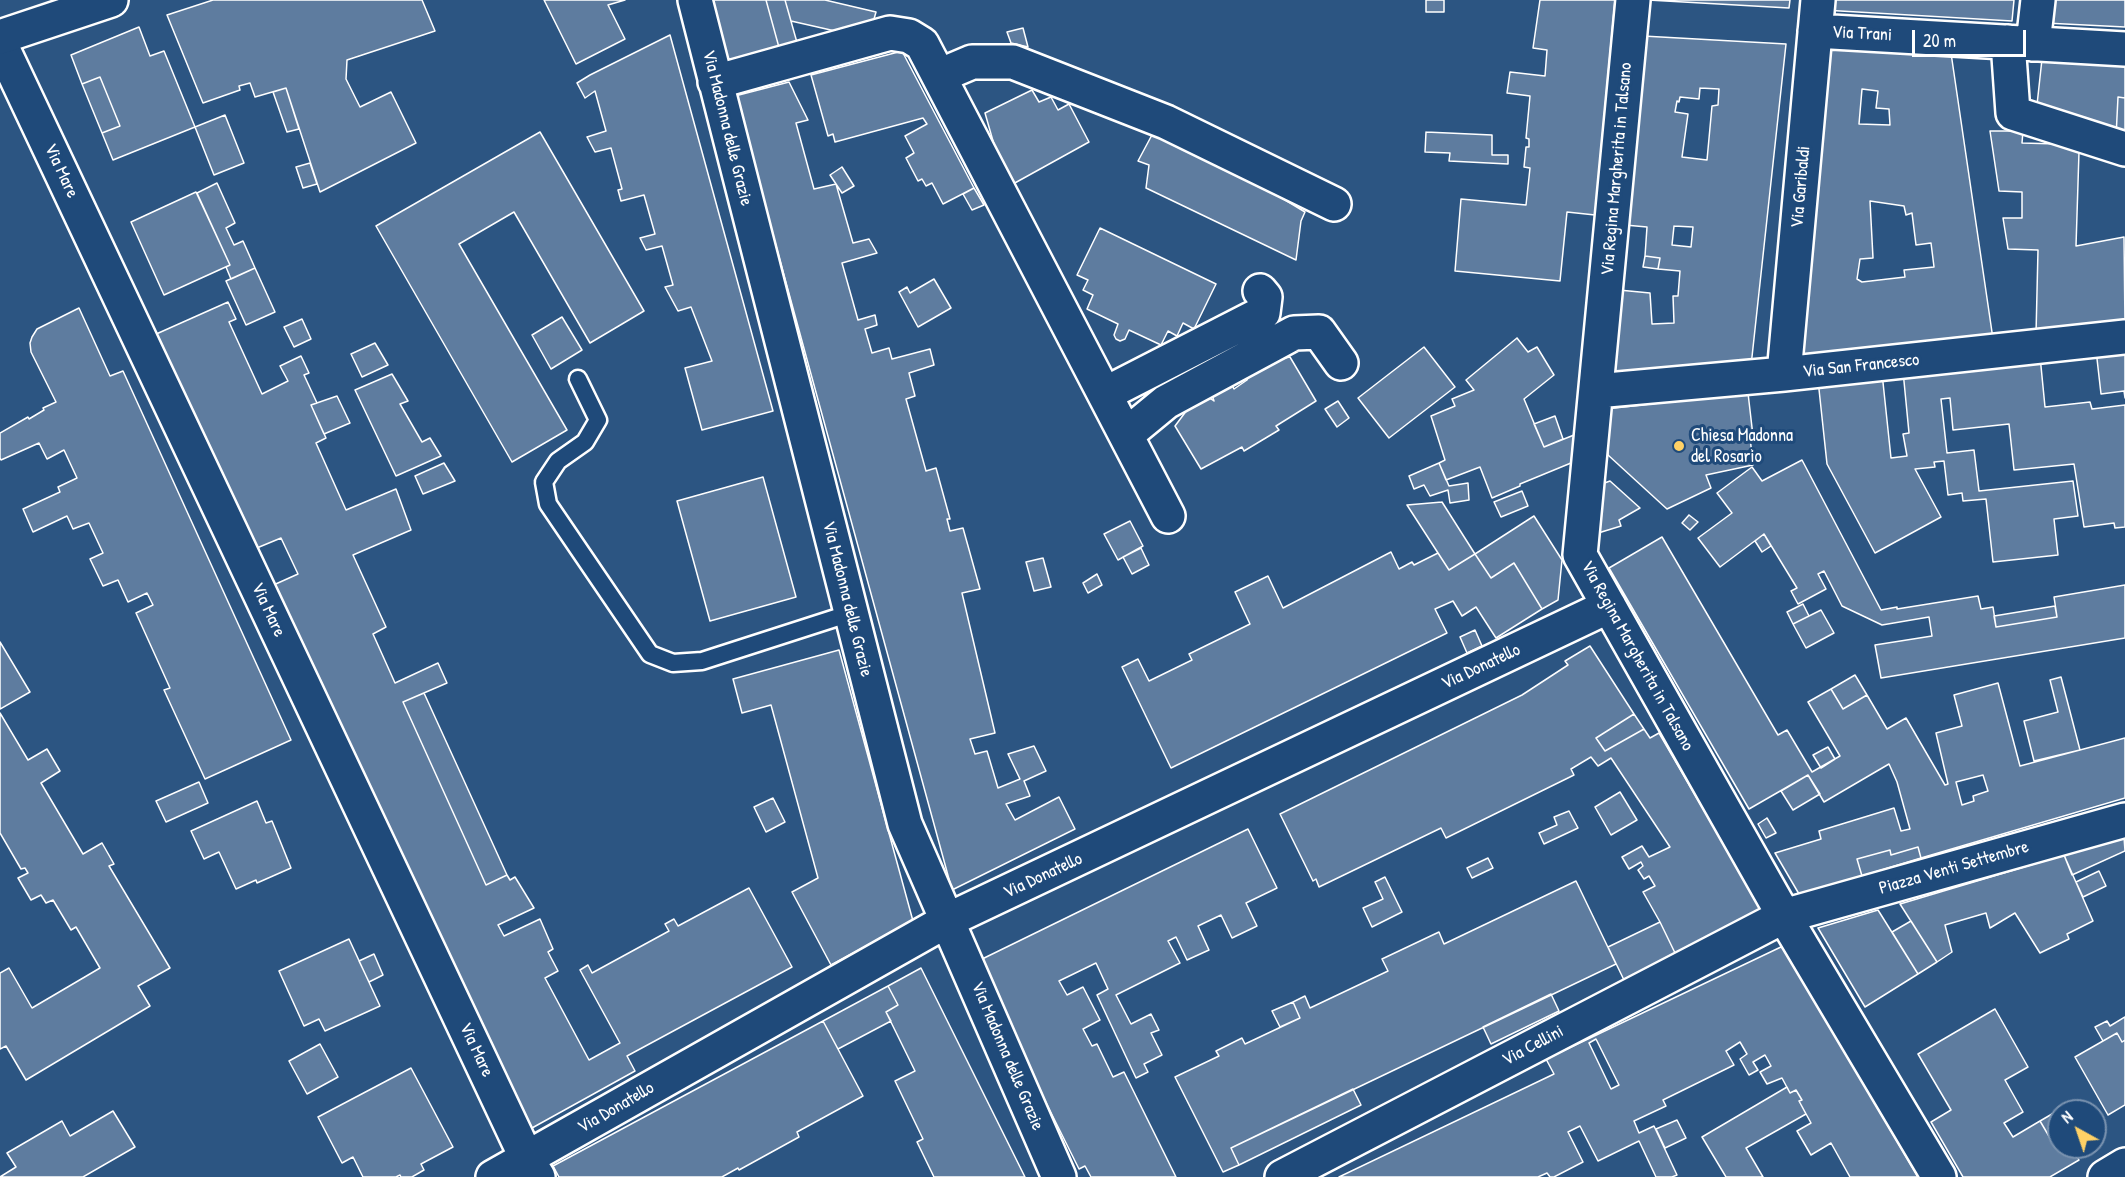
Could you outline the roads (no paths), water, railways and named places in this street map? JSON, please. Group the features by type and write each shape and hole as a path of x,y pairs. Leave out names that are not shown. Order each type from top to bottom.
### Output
{"street":[{"path":"0,37 111,0"},
{"name":"Via Madonna delle Grazie","path":"694,0 904,824 1059,1177"},
{"name":"Via Regina Margherita in Talsano","path":"1633,0 1580,555 1784,916 1939,1177"},
{"path":"2038,0 2021,43 2013,113 2125,149"},
{"name":"Via Trani","path":"1817,15 2021,43 2125,49"},
{"name":"Via Garibaldi","path":"1784,374 1817,15"},
{"path":"716,82 890,33 909,36 922,44 1168,516"},
{"name":"Via Mare","path":"0,43 533,1168"},
{"path":"939,76 972,62 1013,62 1166,122 1334,204"},
{"path":"1105,394 1263,313 1265,297 1260,291"},
{"path":"1126,435 1166,402 1294,333 1319,332 1341,363"},
{"name":"Via San Francesco","path":"1596,391 1784,374 2125,337"},
{"name":"Via Donatello","path":"493,1177 533,1168 948,920 1608,606"},
{"name":"Piazza Venti Settembre","path":"1784,916 2125,820"},
{"name":"Via Cellini","path":"1282,1177 1784,916"},
{"path":"2105,1177 2125,1165"}],"lane":[{"path":"578,379 598,420 585,441 558,461 544,482 548,504 650,654 673,663 702,662 851,613"}],"place":[{"name":"Chiesa Madonna del Rosario","path":"1679,446"}]}
